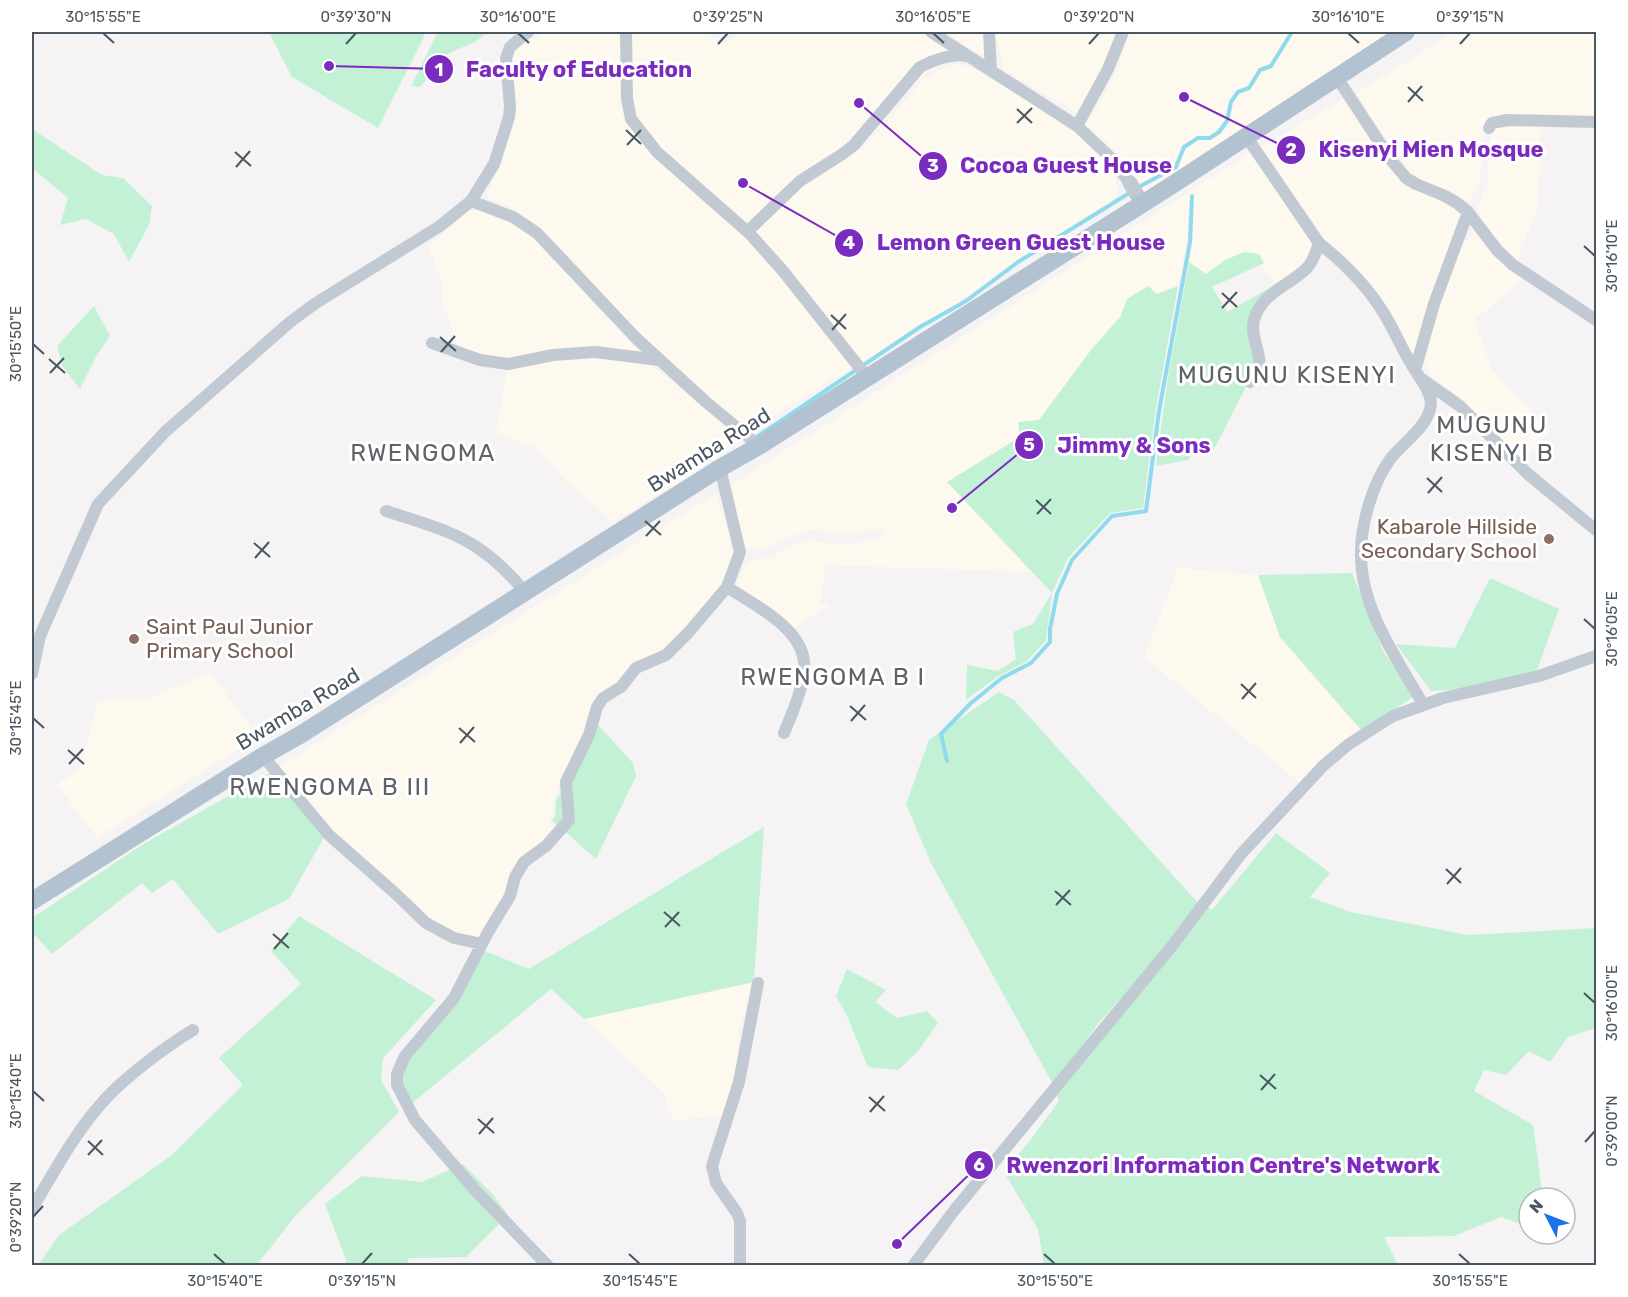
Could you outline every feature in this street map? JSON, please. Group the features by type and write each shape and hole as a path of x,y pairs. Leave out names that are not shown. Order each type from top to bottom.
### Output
{"main road":[{"name":"Bwamba Road","path":"32,901 263,756 309,730 720,468 759,446 1406,32"}],"street":[{"path":"32,674 36,635 98,504 165,432 290,322 316,303 440,226 471,201 494,164 509,117 506,58 510,47 528,32"},
{"path":"626,32 627,99 631,119 657,152 748,231 783,271 867,377"},
{"path":"931,32 1077,126 1110,157 1142,203"},
{"path":"989,32 991,71"},
{"path":"1077,126 1108,69 1123,32"},
{"path":"748,231 800,181 842,156 854,145 920,67 932,61 959,54 967,56"},
{"path":"1336,76 1391,160 1406,178 1445,196 1468,212 1497,250 1513,265 1596,320"},
{"path":"1489,128 1492,123 1508,120 1596,122"},
{"path":"1246,136 1319,243 1332,253 1374,299 1428,392 1431,402 1429,413 1415,433 1390,459 1382,474 1365,521 1361,554 1363,577 1372,608 1388,643 1423,704"},
{"path":"471,201 513,217 537,233 660,361 759,446"},
{"path":"1417,374 1434,304 1468,212"},
{"path":"1250,382 1258,370 1260,361 1253,340 1254,320 1257,313 1270,294 1308,268 1319,243"},
{"path":"432,343 480,360 508,364 553,355 595,352 660,361"},
{"path":"1417,374 1460,406 1529,475 1596,530"},
{"path":"548,1266 476,1190 421,1127 397,1085 397,1074 405,1056 454,998 510,896 515,877 524,862 556,836 569,820 566,782 589,735 597,707 603,698 621,687 636,668 666,655 727,587 740,552 720,468"},
{"path":"386,511 468,540 500,564 526,593"},
{"path":"727,587 771,615 800,646 804,663 802,675 784,733"},
{"path":"913,1266 953,1212 1172,946 1241,854 1324,765 1349,744 1393,716 1423,704 1539,675 1596,656"},
{"path":"263,756 329,835 426,923 454,938 482,944"},
{"path":"740,1266 740,1221 716,1183 712,1166 739,1082 758,983"},
{"path":"32,1209 73,1143 113,1090 193,1030"}],"shaded area":[{"path":"547,32 709,32 719,46 740,32 920,32 957,55 949,63 927,72 899,100 879,128 837,162 806,180 752,228 796,191 865,146 924,79 939,70 959,64 971,67 1064,121 1101,152 1115,174 1118,193 1113,201 1014,262 954,306 747,432 634,332 622,314 545,232 509,206 488,198 487,191 502,165 517,112 511,61 519,47"},
{"path":"944,32 984,32 984,55 975,52"},
{"path":"995,32 1118,32 1089,97 1077,113 1004,70"},
{"path":"1129,32 1290,32 1271,63 1257,70 1256,77 1249,85 1235,92 1229,101 1225,119 1219,129 1210,136 1195,137 1181,147 1175,164 1140,183 1108,144 1085,124 1099,105 1118,67"},
{"path":"1294,32 1393,32 1144,192 1142,188 1177,168 1185,149 1198,140 1209,140 1219,134 1228,122 1232,101 1239,93 1249,90 1262,71 1271,69"},
{"path":"1453,32 1596,32 1596,120 1541,123 1538,208 1516,261 1484,224 1477,207 1487,184 1492,124 1484,125 1480,182 1469,202 1412,175 1357,93"},
{"path":"1347,97 1391,166 1456,207 1462,216 1413,355 1409,354 1388,307 1366,279 1318,237 1297,209 1261,147"},
{"path":"1251,152 1277,187 1300,226 1313,241 1311,254 1304,268 1275,285 1261,263 1263,263 1225,260 1206,274 1189,262 1194,235 1188,213 1187,240 1178,286 1157,294 1127,299 1120,317 1091,350 1039,420 1020,437 948,482 1034,572 826,565 820,603 833,604 793,630 736,585 744,566 753,559 772,558 786,547 812,539 818,542 850,545 885,537 883,528 849,534 812,530 766,548 745,549 741,544 731,485"},
{"path":"469,210 482,210 514,224 535,240 628,341 647,358 593,357 651,365 722,422 740,441 700,469 613,522 563,478 537,448 496,433 508,364 463,358 442,302 443,283 428,247"},
{"path":"1476,233 1509,270 1523,279 1474,320 1492,369 1549,431 1523,460 1452,392 1429,374 1423,359 1442,286 1459,250 1470,236"},
{"path":"715,494 736,552 726,583 664,652 619,685 600,695 553,798 553,811 548,820 560,834 522,869 479,943 426,923 271,772"},
{"path":"1178,568 1258,575 1280,637 1361,730 1319,761 1301,783 1144,657"},
{"path":"210,672 258,737 97,838 57,785 80,768 97,701 145,700"},
{"path":"754,982 739,1030 736,1078 724,1116 673,1120 663,1092 584,1019"}],"green space":[{"path":"269,32 421,32 425,35 378,128 292,77"},
{"path":"437,32 488,32 475,42 449,53 420,87 411,86 437,34"},
{"path":"32,129 102,175 123,178 152,206 149,225 129,262 114,234 86,219 60,225 68,198 32,168"},
{"path":"1244,252 1259,254 1264,263 1212,287 1227,312 1275,285 1254,331 1259,352 1247,385 1214,449 1195,449 1188,460 1156,466 1168,377 1189,262 1206,274 1225,260"},
{"path":"1148,286 1157,294 1178,286 1157,401 1143,508 1110,513 1068,558 1052,593 947,482 1020,437 1018,422 1039,420 1091,350 1120,317 1127,299"},
{"path":"94,306 110,336 97,355 80,389 63,367 57,346"},
{"path":"1352,573 1383,651 1411,690 1412,698 1361,730 1280,637 1258,575"},
{"path":"1490,578 1559,609 1537,670 1461,689 1431,691 1396,644 1455,648"},
{"path":"1052,593 1046,640 1027,661 997,677 966,700 967,665 998,671 1016,659 1013,632 1033,624"},
{"path":"999,692 1014,700 1199,904 1159,956 1097,1025 1054,1086 931,863 906,804 929,740"},
{"path":"597,724 633,763 636,776 596,859 552,820 555,817 556,800 582,762"},
{"path":"271,772 327,832 289,899 218,934 173,879 152,893 142,883 52,954 32,932 32,918 145,843"},
{"path":"764,827 754,982 584,1019 551,989 411,1104 395,1077 447,1003 480,949 529,969"},
{"path":"1276,833 1330,873 1310,897 1350,912 1468,935 1596,928 1596,1028 1568,1037 1550,1062 1529,1051 1506,1075 1484,1070 1474,1091 1533,1125 1541,1186 1517,1186 1517,1223 1501,1217 1454,1236 1384,1237 1398,1265 1044,1265 1038,1229 1004,1172 1059,1101 1057,1095 1208,907 1212,910"},
{"path":"299,916 436,1000 383,1058 381,1080 399,1112 295,1216 257,1265 38,1265 59,1235 172,1155 243,1085 219,1058 301,984 271,951"},
{"path":"847,969 886,990 875,1002 897,1018 927,1011 938,1023 919,1050 898,1070 868,1067 847,1016 836,996"},
{"path":"463,1164 494,1196 508,1215 466,1257 409,1258 406,1265 348,1265 325,1204 362,1176 422,1182"}],"waterway":[{"path":"1137,188 1176,167 1184,147 1198,138 1210,138 1219,132 1227,121 1231,102 1238,92 1249,88 1260,70 1271,66 1292,32"},
{"path":"758,436 920,327 966,301 1018,262 1131,192"},
{"path":"947,761 941,734 971,703 1002,678 1031,663 1050,642 1050,629 1057,594 1072,560 1112,516 1146,511 1159,411 1190,242 1192,196"}],"place":[{"name":"Faculty of Education","path":"329,66"},
{"name":"Kisenyi Mien Mosque","path":"1184,97"},
{"name":"Cocoa Guest House","path":"859,103"},
{"name":"Lemon Green Guest House","path":"743,183"},
{"name":"Jimmy & Sons","path":"952,508"},
{"name":"Kabarole Hillside Secondary School","path":"1549,539"},
{"name":"Saint Paul Junior Primary School","path":"134,639"},
{"name":"Rwenzori Information Centre's Network","path":"897,1244"}],"district":[{"name":"MUGUNU KISENYI","path":"1287,375"},
{"name":"MUGUNU KISENYI B","path":"1492,439"},
{"name":"RWENGOMA","path":"423,453"},
{"name":"RWENGOMA B I","path":"833,677"},
{"name":"RWENGOMA B III","path":"330,787"}]}
